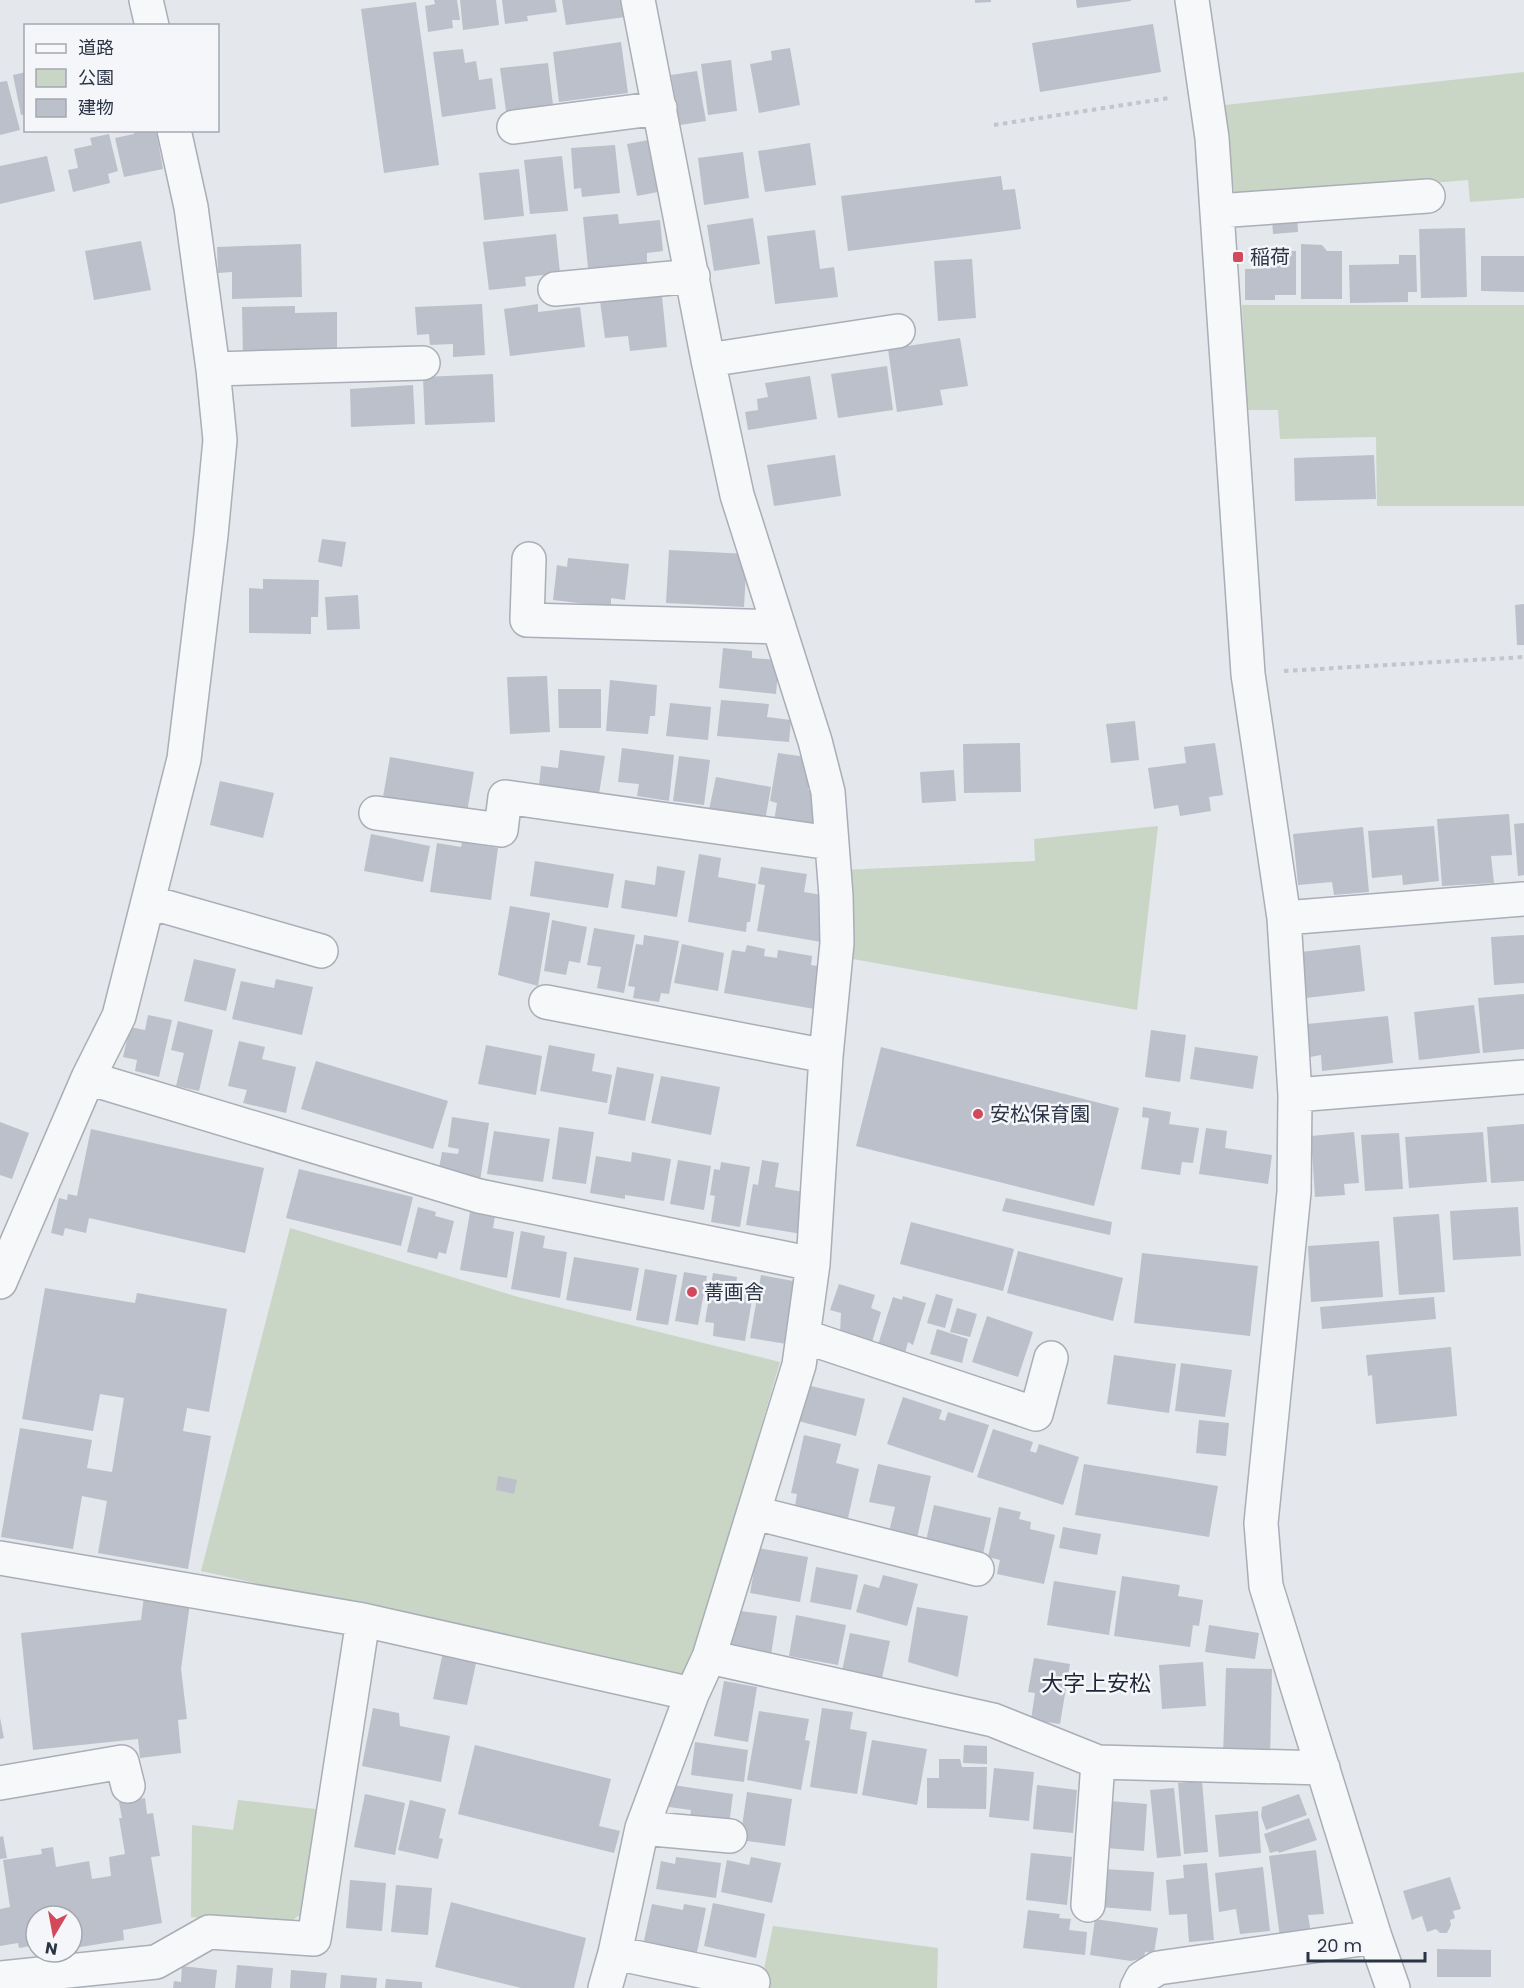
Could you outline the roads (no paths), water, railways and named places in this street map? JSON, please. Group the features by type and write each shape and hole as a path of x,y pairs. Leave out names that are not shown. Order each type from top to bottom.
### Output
{"street":[{"path":"146,0 152,24"},
{"path":"605,1988 615,1953 642,1828 692,1694 709,1657 799,1365 813,1264 826,1056 837,943 828,792 815,741 737,495 708,360 638,0"},
{"path":"1192,0 1212,138 1248,674 1284,918 1295,1095 1294,1192 1261,1523 1266,1586 1375,1937 1393,1988"},
{"path":"514,127 660,108"},
{"path":"0,1282 88,1078 119,1016 184,759 220,440 213,369 190,207 174,132"},
{"path":"1217,211 1428,196"},
{"path":"555,289 693,276"},
{"path":"708,360 898,331"},
{"path":"213,369 423,363"},
{"path":"529,559 527,620 779,627"},
{"path":"376,813 501,830 506,797 831,843"},
{"path":"1284,918 1524,899"},
{"path":"149,902 321,951"},
{"path":"546,1002 826,1056"},
{"path":"1295,1095 1524,1077"},
{"path":"88,1078 479,1196 813,1264"},
{"path":"803,1336 1036,1414 1051,1358"},
{"path":"755,1513 977,1569"},
{"path":"0,1558 363,1620 692,1694"},
{"path":"0,1978 156,1962 209,1932 314,1939 363,1620"},
{"path":"709,1657 993,1720 1098,1762 1323,1768"},
{"path":"0,1783 122,1762 128,1786"},
{"path":"1088,1905 1098,1762"},
{"path":"642,1828 730,1836"},
{"path":"1137,1988 1142,1978 1158,1968 1375,1937"},
{"path":"615,1953 753,1982"}],"place":[{"name":"稲荷","path":"1238,257"},
{"name":"安松保育園","path":"978,1114"},
{"name":"菁画舎","path":"692,1292"}],"district":[{"name":"大字上安松","path":"1096,1683"}]}
